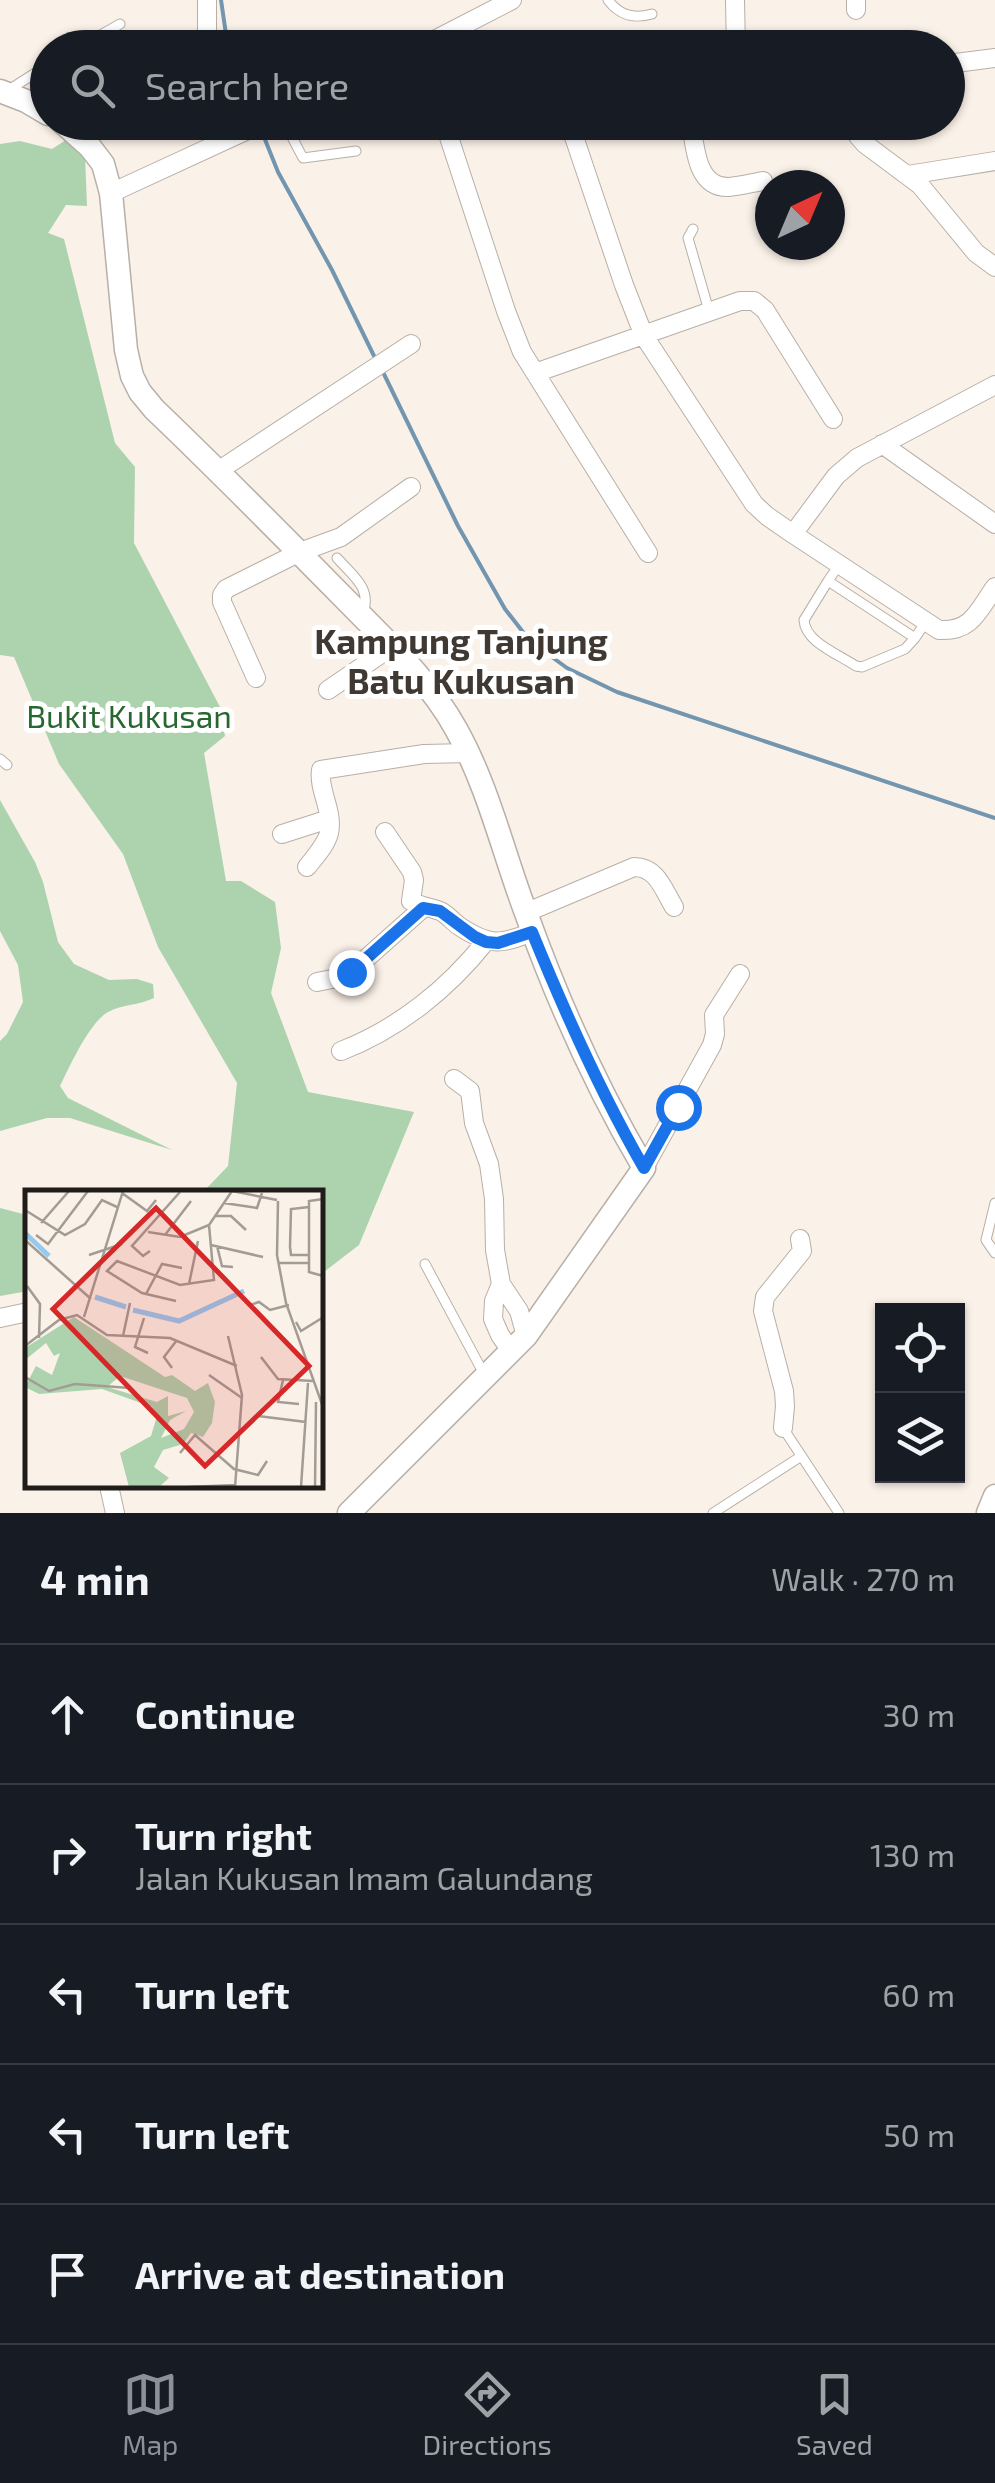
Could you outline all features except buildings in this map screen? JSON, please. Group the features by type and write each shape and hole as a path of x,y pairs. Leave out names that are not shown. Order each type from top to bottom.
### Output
{"street":[{"path":"207,0 207,30"},
{"path":"454,30 512,0"},
{"path":"735,0 736,30"},
{"path":"965,62 995,58"},
{"path":"3,92 30,105"},
{"path":"83,140 103,164 112,193 122,320 132,376 140,392 362,616 442,704 469,753 529,922 575,1035 602,1095 644,1168"},
{"path":"112,193 215,140"},
{"path":"450,140 522,352 648,553"},
{"path":"575,140 644,336 745,492 767,516 793,534 833,573 920,631 954,631 965,626 995,587"},
{"path":"694,140 707,179 728,187 755,183"},
{"path":"862,140 920,185 976,253 995,266"},
{"path":"908,175 995,161"},
{"path":"534,373 740,302 754,302 766,310 834,419"},
{"path":"218,471 411,344"},
{"path":"793,534 846,466 995,385"},
{"path":"882,444 995,524"},
{"path":"256,678 222,602 226,590 300,552 340,537 411,487"},
{"path":"328,690 391,647"},
{"path":"307,867 329,834 319,772 324,768 424,754 469,753"},
{"path":"282,834 329,819"},
{"path":"385,832 412,872 411,901 440,911 486,942 498,943 529,922 634,866 653,872 674,907"},
{"path":"317,982 351,972 423,908"},
{"path":"341,1052 375,1038 436,994 486,942"},
{"path":"349,1513 519,1344 644,1168 712,1045 714,1015 740,974"},
{"path":"454,1079 470,1091 474,1122 492,1179 495,1250 502,1284 519,1311 519,1344"},
{"path":"783,1428 784,1391 763,1311 764,1298 802,1251 800,1238"},
{"path":"502,1284 494,1301 493,1319 519,1344"},
{"path":"0,1318 25,1313"},
{"path":"110,1488 115,1513"},
{"path":"988,1513 995,1496"}],"lane":[{"path":"608,0 625,15 652,14"},
{"path":"110,30 120,24"},
{"path":"3,92 30,76"},
{"path":"294,140 303,158 356,151"},
{"path":"693,228 688,238 710,312"},
{"path":"338,558 367,595 362,616"},
{"path":"833,573 804,620 809,636 862,667 904,649 920,631"},
{"path":"995,1203 986,1240 995,1252"},
{"path":"425,1264 486,1377"},
{"path":"783,1428 839,1513"},
{"path":"713,1513 800,1457"}],"green space":[{"name":"Bukit Kukusan","path":"66,140 85,156 87,206 66,205 48,233 64,239 115,443 135,467 134,543 220,707 225,736 204,753 226,881 241,881 275,902 281,948 271,993 308,1092 414,1112 359,1245 322,1273 322,1190 205,1190 228,1166 237,1083 158,947 123,854 59,764 14,657 0,655 0,144 20,141 52,149"},
{"name":"Bukit Kukusan","path":"0,800 35,862 58,942 74,964 109,980 137,979 153,984 154,998 113,1010 94,1025 60,1086 68,1098 172,1150 70,1118 47,1118 0,1131 0,1041 23,1002 18,965 0,931"},
{"path":"0,1208 25,1214 25,1292 0,1296"}],"waterway":[{"path":"221,0 225,30"},
{"path":"265,140 376,360"},
{"path":"381,368 458,526 505,609 530,641 567,668 617,692 995,818"}],"district":[{"name":"Kampung Tanjung Batu Kukusan","path":"461,660"}],"route":[{"path":"351,972 423,908 440,911 486,942 498,943 532,932 602,1095 644,1168 678,1107"}]}
